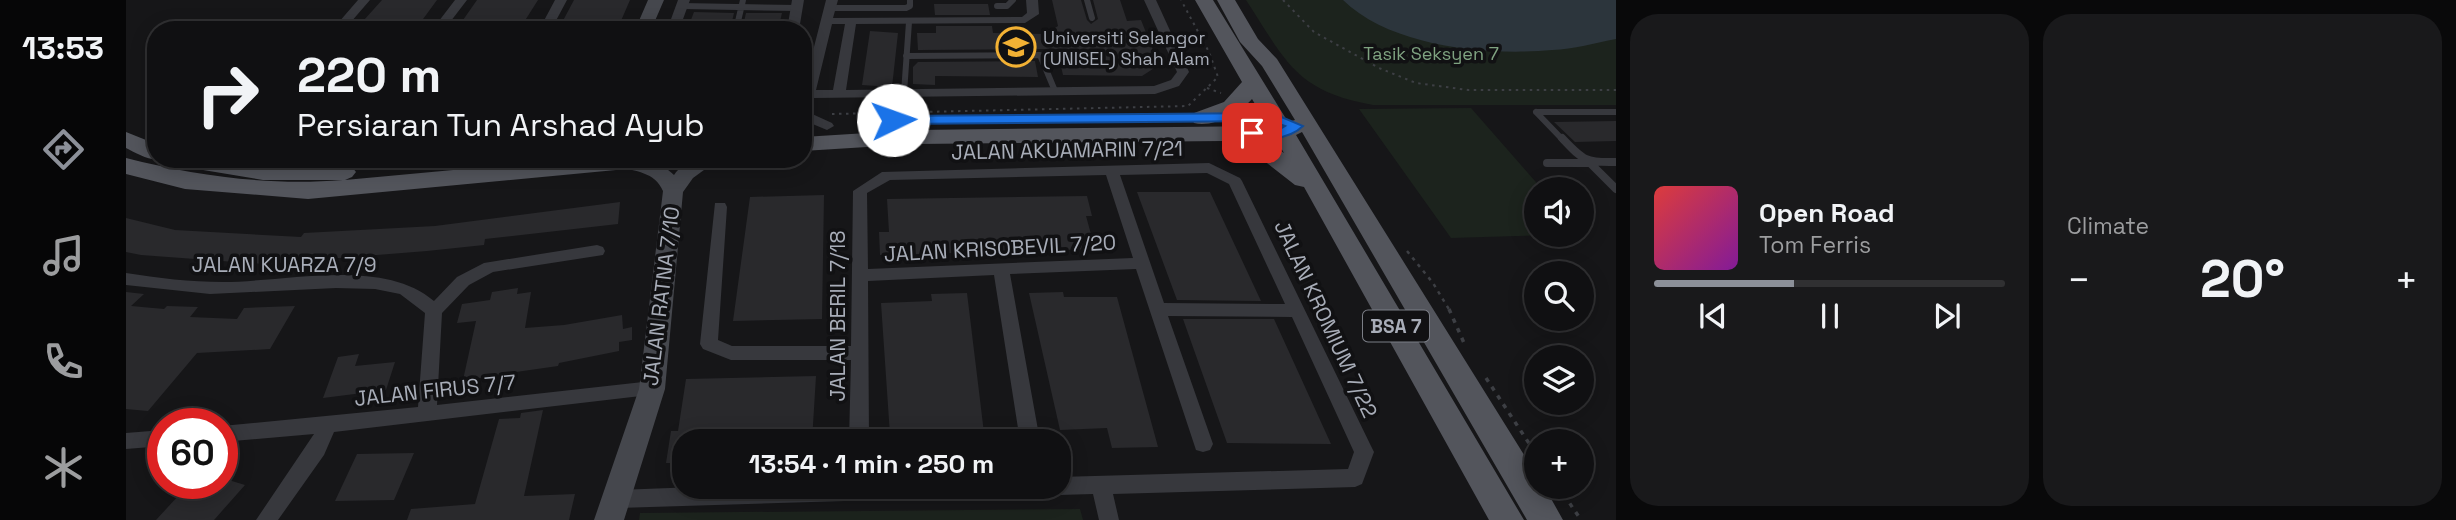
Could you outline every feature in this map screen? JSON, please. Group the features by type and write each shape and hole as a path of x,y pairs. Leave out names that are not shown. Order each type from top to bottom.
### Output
{"main road":[{"name":"BSA 7","path":"1204,0 1252,83 1284,126 1320,194 1507,520"},
{"name":"BSA 7","path":"1226,0 1250,42 1270,63 1351,192 1366,225 1546,520"},
{"path":"1250,42 1284,126 1366,225"},
{"path":"1208,125 1244,98 1252,83"},
{"path":"812,122 827,126 915,119 1284,126"},
{"path":"812,143 1208,125 1266,151 1294,170 1320,194"},
{"path":"126,139 147,149"},
{"path":"126,166 186,181 308,191 559,168"},
{"path":"236,168 262,172 328,172 376,168"}],"street":[{"path":"346,21 364,0"},
{"path":"445,21 461,0"},
{"path":"550,21 561,0"},
{"path":"647,21 656,0"},
{"path":"812,86 830,10 851,21 1024,20 1033,14 1032,0"},
{"path":"812,94 1155,90 1175,83 1183,72 1150,0"},
{"path":"676,21 683,3"},
{"path":"839,94 851,21"},
{"name":"JALAN RATNA 7/10","path":"613,509 652,388 673,191 671,183 661,172 647,168"},
{"name":"JALAN RATNA 7/10","path":"673,191 686,173 694,168"},
{"name":"JALAN AKUAMARIN 7/21","path":"860,191 887,175 1111,169 1209,168 1235,181"},
{"path":"1111,169 1203,444"},
{"name":"JALAN KROMIUM 7/22","path":"1101,485 1355,478 1364,452 1235,181"},
{"name":"JALAN BERIL 7/18","path":"859,429 860,191"},
{"path":"720,207 709,344 731,353 859,353"},
{"path":"427,414 434,311 463,281 490,267 597,251"},
{"name":"JALAN KRISOBEVIL 7/20","path":"859,275 1142,263"},
{"path":"1001,269 1028,429"},
{"name":"JALAN KUARZA 7/9","path":"126,279 167,285 234,288 354,282 396,286 418,296 434,311"},
{"path":"1157,309 1297,311"},
{"name":"JALAN FIRUS 7/7","path":"238,433 652,388"},
{"path":"269,519 317,449 328,425"},
{"path":"126,441 147,440"},
{"path":"1071,486 1101,485 1109,520"},
{"path":"613,509 736,499"}],"lane":[{"path":"830,10 906,8 910,6 910,0"},
{"path":"996,6 1007,6 1013,0"},
{"path":"1087,0 1092,18"},
{"path":"683,3 797,4"},
{"path":"904,93 909,22"},
{"path":"906,56 1041,55 1055,91"},
{"path":"1616,112 1536,112 1616,189"},
{"path":"1547,163 1616,162"}],"path":[{"path":"1283,0 1314,32 1343,50 1416,83 1443,88 1616,90"},
{"path":"1566,499 1580,520"}],"green space":[{"name":"Tasik Seksyen 7","path":"1246,0 1616,0 1616,105 1373,105 1347,99 1309,82 1295,70"},
{"path":"1471,108 1531,177 1524,177 1524,236 1451,238 1359,109"},
{"path":"1080,509 1083,520 639,520 640,513"}],"shaded area":[{"name":"Tasik Seksyen 7","path":"1343,0 1616,0 1616,39 1576,47 1527,52 1442,45 1387,28 1363,16"}],"building":[{"path":"382,0 437,0 422,21 363,21"},
{"path":"477,0 538,0 525,21 462,21"},
{"path":"574,0 630,0 621,21 563,21"},
{"path":"1052,0 1081,0 1087,20 1091,24 1098,19 1093,0 1120,0 1127,21 1141,20 1159,65 1142,76 1063,75 1057,49 918,50 917,33 936,33 936,26 992,26 993,33 1045,34 1058,26"},
{"path":"934,4 988,4 990,15 935,15"},
{"path":"694,12 734,13 732,21 690,21"},
{"path":"746,13 782,13 780,21 744,21"},
{"path":"870,31 898,33 892,87 862,85"},
{"path":"1035,61 1038,77 935,76 935,85 913,84 913,67 918,62"},
{"path":"1616,121 1616,141 1575,142 1554,122"},
{"path":"1137,192 1210,192 1261,301 1177,300"},
{"path":"824,195 822,319 733,321 750,197"},
{"path":"1087,196 1092,216 1086,216 1095,249 880,255 879,232 889,232 887,199"},
{"path":"620,202 618,224 485,239 484,245 427,251 264,264 126,252 126,218 175,230 301,237 304,233 435,226"},
{"path":"518,288 517,294 531,292 525,328 564,325 622,315 623,329 632,327 632,340 619,342 619,351 559,363 558,366 516,372 514,381 493,384 495,376 463,380 476,321 457,323 462,304 490,300 492,292"},
{"path":"126,292 144,294 131,306 164,309 167,306 198,307 190,317 237,319 244,308 295,306 270,349 197,353 147,411 126,409"},
{"path":"1063,292 1064,297 1117,297 1158,447 1112,448 1107,428 1060,429 1029,293"},
{"path":"967,293 984,429 890,429 881,303 932,301 931,294"},
{"path":"1183,319 1274,319 1331,444 1227,443"},
{"path":"359,354 355,366 395,362 386,390 323,398 338,357"},
{"path":"816,376 813,429 678,429 686,379"},
{"path":"543,410 524,496 575,494 569,520 407,520 411,509 475,504 499,419 520,418 521,413"},
{"path":"671,431 672,463 666,463"},
{"path":"414,453 394,500 335,501 357,454"},
{"path":"238,483 245,485 238,493"},
{"path":"175,499 233,499 214,520 156,520"}],"place":[{"name":"Universiti Selangor (UNISEL) Shah Alam","path":"1016,47"}],"route":[{"path":"893,120 1272,117 1296,126 1283,134 1252,133"}]}
